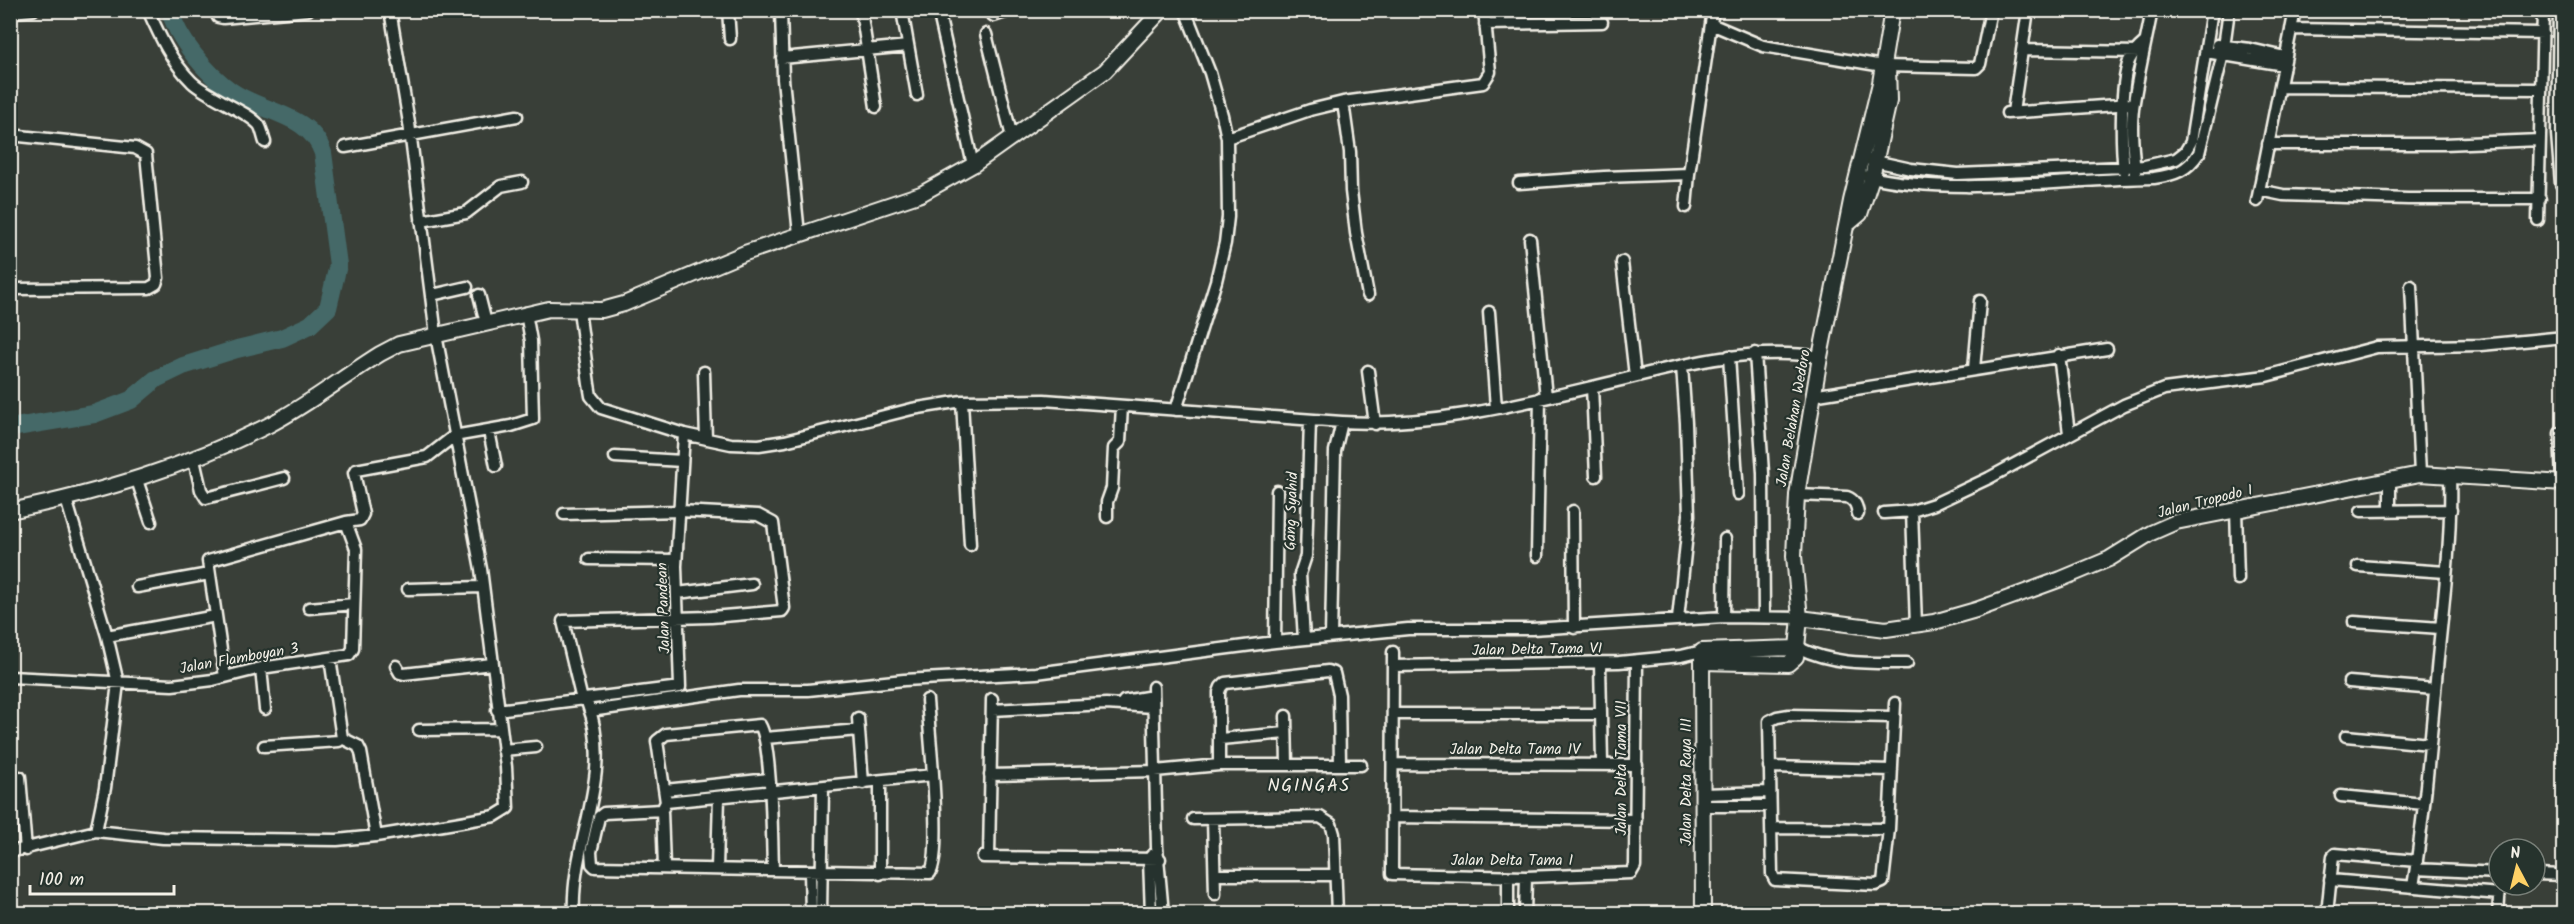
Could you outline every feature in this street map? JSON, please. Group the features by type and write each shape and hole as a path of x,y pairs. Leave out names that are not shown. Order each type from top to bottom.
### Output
{"street":[{"path":"10,12 33,10"},
{"path":"148,10 165,48 175,63 202,89 257,123 265,142"},
{"path":"215,10 218,17 223,18 308,10"},
{"path":"10,852 26,850 96,831 162,838 337,840 376,836 495,816 506,810 509,804 483,587 436,335 410,135 390,10"},
{"path":"728,10 730,39"},
{"path":"781,10 782,58 799,234"},
{"path":"861,10 876,107"},
{"path":"938,10 973,165"},
{"path":"986,10 994,16 1012,10"},
{"path":"10,511 137,480 194,460 271,424 389,349 526,313 559,308 596,311 624,304 746,253 906,200 973,165 1105,71 1162,10"},
{"path":"1176,410 1225,243 1228,179 1227,138 1217,95 1185,10"},
{"path":"1227,138 1310,110 1343,102 1483,83 1490,72 1484,10"},
{"name":"Jalan Belahan Wedoro","path":"1799,648 1800,618 1794,556 1797,495 1812,396 1851,201 1865,176 1885,84 1886,50 1892,10"},
{"path":"1686,207 1710,15 1763,46 1885,66 1978,67 1991,10"},
{"path":"2028,10 2010,112 2129,104"},
{"path":"2130,178 2129,104 2152,10"},
{"path":"1869,160 1934,173 1958,174 2129,166 2176,159 2188,148 2212,10"},
{"path":"1865,176 1936,185 1965,186 2166,177 2184,171 2199,153 2203,139 2224,50 2229,10"},
{"path":"2295,10 2258,195 2408,199 2540,199"},
{"path":"2538,220 2543,10"},
{"path":"2559,10 2561,24 2561,184 2564,189"},
{"path":"903,16 917,95"},
{"path":"1485,24 1602,22"},
{"path":"2291,29 2543,33"},
{"path":"986,34 1012,137"},
{"path":"782,58 909,46"},
{"path":"2207,48 2284,61"},
{"path":"2022,50 2141,49"},
{"path":"2280,87 2540,89"},
{"path":"1343,102 1350,152 1351,191 1356,233 1368,295"},
{"path":"345,147 517,116"},
{"path":"10,135 135,148 146,154 158,278 156,284 149,288 10,289"},
{"path":"2268,144 2444,144 2540,140"},
{"path":"1519,183 1689,174"},
{"path":"421,221 466,213 503,185 522,183"},
{"path":"1530,239 1544,398 1537,556"},
{"path":"1622,262 1635,376"},
{"path":"2411,286 2420,474"},
{"path":"432,295 466,287"},
{"path":"479,295 486,323"},
{"path":"1974,369 1980,301"},
{"path":"579,310 589,384 596,403 609,411 684,434 731,444 759,445 801,437 901,411 962,401 1044,400 1374,424 1442,418 1496,408 1729,356 1792,353 1820,357"},
{"path":"1489,312 1496,408"},
{"path":"225,677 209,574 209,560 360,520 363,516 354,476 356,471 427,457 454,436 489,431 533,419 531,341 526,313"},
{"path":"1884,513 1912,511 1934,504 1972,487 2132,401 2164,389 2266,376 2377,347 2481,345 2564,337"},
{"path":"1812,396 2059,355 2107,350"},
{"path":"1755,353 1763,473 1764,617"},
{"path":"2059,355 2069,433"},
{"path":"1729,356 1738,494"},
{"path":"1678,619 1687,557 1689,515 1688,455 1682,366"},
{"path":"1368,371 1374,424"},
{"path":"704,372 706,439"},
{"path":"1592,387 1596,476"},
{"path":"962,401 970,546"},
{"path":"1107,517 1107,502 1112,488 1114,450 1120,442 1122,406"},
{"name":"Gang Syahid","path":"1304,639 1300,574 1306,556 1310,420"},
{"path":"1331,636 1335,452 1342,422"},
{"path":"489,431 496,466"},
{"path":"2560,433 2563,483"},
{"name":"Jalan Pandean","path":"581,700 680,687 676,560 684,434"},
{"path":"615,457 682,461"},
{"path":"194,460 201,490 206,498 284,478"},
{"name":"Jalan Tropodo I","path":"1800,618 1886,629 1916,626 1976,610 2061,579 2109,559 2163,527 2236,509 2390,479 2420,474 2563,483"},
{"path":"2413,887 2424,804 2441,628 2451,510 2450,475"},
{"path":"2390,479 2390,510"},
{"path":"137,480 151,522"},
{"path":"1275,642 1277,491"},
{"path":"1797,495 1847,497 1852,499 1856,505 1858,514"},
{"path":"66,499 107,636 118,683 105,788 96,831"},
{"path":"2236,509 2238,579"},
{"path":"2361,511 2451,510"},
{"path":"564,514 680,511 758,515 768,518 773,523 783,611 678,619 563,621 581,700 590,711 597,752 596,778 577,874 574,914"},
{"path":"1573,511 1574,628"},
{"path":"1912,511 1916,626"},
{"path":"342,738 330,658 352,652 356,549 346,522"},
{"path":"1724,616 1725,539"},
{"path":"589,559 676,560"},
{"path":"2358,567 2446,572"},
{"path":"137,588 209,574"},
{"path":"677,593 752,584"},
{"path":"408,590 483,587"},
{"path":"309,608 354,604"},
{"path":"107,636 216,616"},
{"path":"590,711 739,690 808,690 904,680 1036,673 1275,642 1438,627 1574,628 1724,616 1800,618"},
{"path":"2354,622 2441,628"},
{"path":"1702,656 1788,664 1795,659 1799,648 1815,656 1841,662 1907,663"},
{"path":"1393,652 1392,817 1636,820"},
{"name":"Jalan Delta Tama VI","path":"1393,666 1600,663 1702,656"},
{"name":"Jalan Delta Raya III","path":"1702,656 1703,914"},
{"name":"Jalan Flamboyan 3","path":"10,677 172,685 330,658"},
{"name":"Jalan Delta Tama VII","path":"1631,873 1635,866 1636,661"},
{"path":"1600,663 1602,764"},
{"path":"396,666 400,673 404,674 492,664"},
{"path":"261,668 265,709"},
{"path":"1219,765 1219,692 1223,685 1331,671 1336,677 1339,694 1340,765"},
{"path":"2349,682 2435,689"},
{"path":"1156,855 986,857 992,704 1106,704 1153,697 1156,855 1163,914"},
{"path":"497,710 581,700"},
{"path":"769,779 601,814 591,860 595,867 926,874 932,871 935,835 927,700"},
{"path":"1893,717 1789,715 1774,718 1768,723 1774,880 1876,885 1886,878 1895,703"},
{"path":"1393,714 1601,714"},
{"path":"1286,716 1287,765"},
{"path":"664,867 664,801 657,741 662,736 755,724 762,728 765,738 770,792 772,870"},
{"path":"765,738 858,724 863,783"},
{"path":"419,730 501,729"},
{"path":"1220,739 1286,733"},
{"path":"2346,735 2430,744"},
{"path":"264,746 339,741 342,738"},
{"path":"342,738 358,746 361,752 376,836"},
{"path":"504,750 536,747"},
{"name":"Jalan Delta Tama IV","path":"1393,764 1637,765"},
{"path":"990,775 1155,771 1219,765 1361,765"},
{"path":"1769,767 1892,770"},
{"path":"664,801 933,776"},
{"path":"20,777 26,850"},
{"path":"880,782 880,874"},
{"path":"810,914 823,787"},
{"path":"1703,800 1770,792"},
{"path":"2341,796 2424,804"},
{"path":"717,868 719,797"},
{"path":"1703,800 1770,806"},
{"name":"Jalan Delta Tama I","path":"1392,817 1392,874 1526,877 1631,873"},
{"path":"1193,819 1323,818 1330,824 1334,834 1337,914"},
{"path":"1213,819 1215,894"},
{"path":"1771,828 1889,829"},
{"path":"2327,914 2332,856 2336,854 2487,872"},
{"path":"1150,914 1156,855"},
{"path":"815,872 821,914"},
{"path":"1216,875 1335,874"},
{"path":"2547,874 2564,874"},
{"path":"1508,877 1508,914"},
{"path":"1526,877 1526,914"},
{"path":"2330,880 2413,887 2487,890"},
{"path":"2498,914 2499,897"},
{"path":"160,914 180,914"}],"waterway":[{"path":"10,428 94,414 131,400 156,379 183,366 282,338 310,325 328,308 338,265 323,153 317,140 296,122 243,98 222,84 203,66 186,44 170,10"}],"district":[{"name":"NGINGAS","path":"1309,785"}]}
